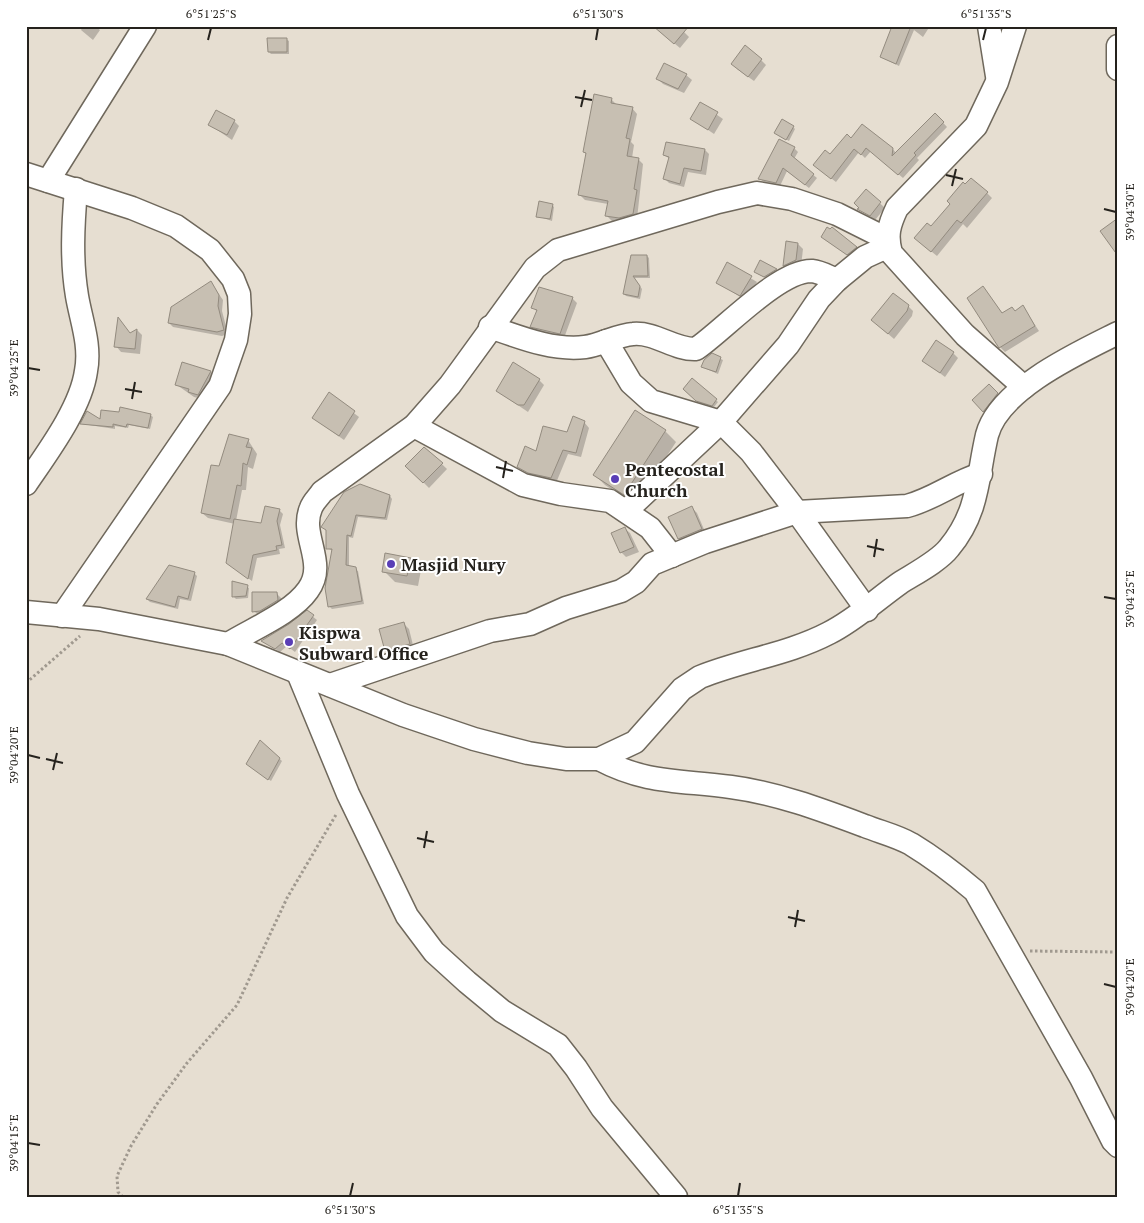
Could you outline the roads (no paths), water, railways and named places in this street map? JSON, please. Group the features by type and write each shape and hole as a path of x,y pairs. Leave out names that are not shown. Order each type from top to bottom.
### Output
{"street":[{"path":"48,181 145,26"},
{"path":"989,26 997,82"},
{"path":"1015,26 997,82 976,126 897,208 889,225 888,243 891,253 965,334 1024,386"},
{"path":"1118,46 1118,69"},
{"path":"26,174 132,208 176,226 210,250 233,278 239,294 240,314 236,340 220,386 62,616"},
{"path":"26,484 69,418 80,393 87,370 87,349 73,262 72,230 76,190"},
{"path":"228,644 284,611 300,600 309,590 316,573 308,525 311,506 322,492 414,426 450,385 490,327 535,268 558,250 718,202 757,193 792,199 837,214 888,243"},
{"path":"626,511 721,422 788,344 819,300 837,280 865,257 888,243"},
{"path":"490,327 534,341 565,346 584,347 632,334 649,335 681,347 696,349 768,291 790,276 811,271 837,280"},
{"path":"26,612 99,619 228,644 403,715 474,739 566,759 599,759 635,742 682,689 700,676 828,634 867,610 894,588 948,550 970,516 981,474 988,434 1000,410 1024,386 1089,347 1118,333"},
{"path":"606,341 631,382 651,401 721,422 751,452 797,512 867,610"},
{"path":"414,426 523,485 561,494 610,501 650,528 672,556"},
{"path":"330,685 490,631 530,624 566,608 621,591 636,582 652,564 797,512 908,506 924,502 960,480 981,474"},
{"path":"298,673 348,794 407,916 434,952 502,1011 558,1045 576,1068 602,1108 676,1197"},
{"path":"599,759 621,771 640,776 692,785 730,787 811,806 909,844 975,891 1010,950 1048,1023 1081,1078 1113,1141 1118,1146"}],"place":[{"name":"Pentecostal Church","path":"615,479"},
{"name":"Masjid Nury","path":"391,564"},
{"name":"Kispwa Subward Office","path":"289,642"}]}
